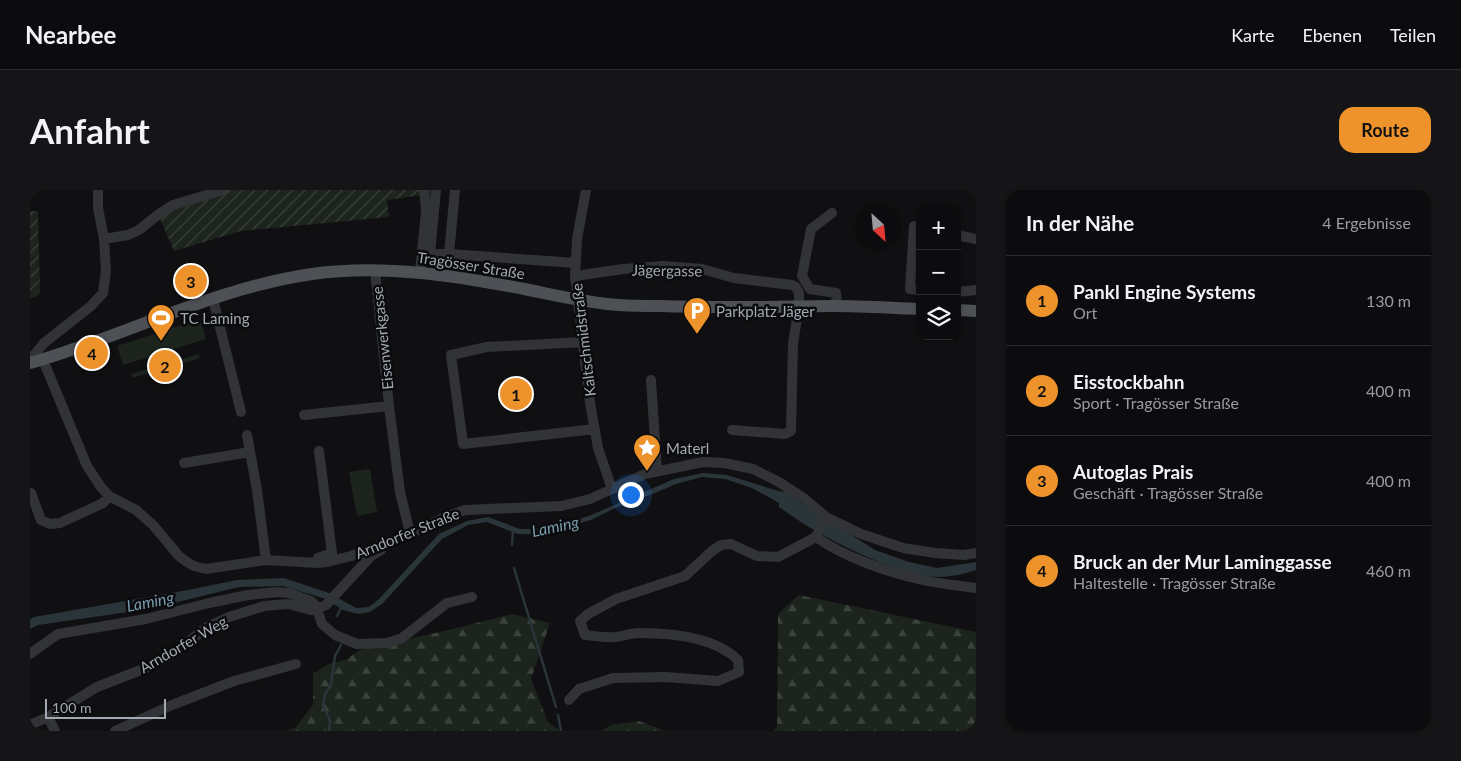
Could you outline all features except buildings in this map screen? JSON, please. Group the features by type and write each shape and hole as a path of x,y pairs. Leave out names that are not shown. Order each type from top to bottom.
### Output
{"main road":[{"name":"Tragösser Straße","path":"34,361 90,344 249,287 312,274 375,270 420,272 578,300 618,305 702,308 837,306 916,309"},
{"path":"961,310 976,311"}],"street":[{"path":"34,361 44,343 91,306 103,292 106,271 104,239 98,208 98,190"},
{"path":"104,239 128,235 139,230 173,205 223,190"},
{"path":"420,272 426,211 424,190"},
{"path":"436,190 430,254 576,263"},
{"path":"449,254 455,190"},
{"name":"Kaltschmidstraße","path":"586,190 577,239 576,276 578,300 598,448 612,489"},
{"path":"832,213 811,229 802,276 810,289 836,293 837,306"},
{"path":"916,226 914,226 910,289 916,290"},
{"path":"961,236 976,238"},
{"name":"Jägergasse","path":"576,276 623,269 663,266 702,269 734,278 792,285 796,287 799,293 799,307"},
{"name":"Eisenwerkgasse","path":"375,270 400,492 410,533"},
{"path":"961,292 976,290"},
{"path":"213,299 241,412"},
{"path":"732,430 785,434 791,431 793,343 799,307"},
{"path":"583,342 487,347 450,355 463,444 595,429"},
{"name":"Arndorfer Straße","path":"34,361 87,466 101,487 109,496 136,510 153,524 179,556 194,566 206,569 266,560 327,562 351,556 399,539 443,518 465,510 561,506 590,499 645,474 702,462 724,463 754,469 805,499 826,517 861,534 903,548 964,555 976,553"},
{"path":"651,380 657,471"},
{"name":"Eisenwerkgasse","path":"304,416 389,406"},
{"path":"247,435 257,490 266,560"},
{"path":"318,563 318,558 332,554 319,451"},
{"path":"184,463 250,452"},
{"path":"31,493 41,520 50,524 60,522 103,503 109,496"},
{"path":"569,700 579,689 613,678 666,677 718,681 739,672 738,660 730,652 715,645 684,636 637,633 617,637 585,635 580,621 588,614 616,599 685,576 721,545 731,544 757,556 778,557 816,537 826,517"},
{"path":"816,537 829,547 861,561 894,572 919,579 976,588"},
{"path":"30,654 58,634 146,619 248,595 277,592 288,593 322,607 335,596 371,556 399,539"},
{"path":"322,607 322,624 335,635 357,644 387,643 402,638 447,603 472,597"},
{"name":"Arndorfer Weg","path":"30,725 48,717 97,687 146,668 171,655 208,627 229,617 264,606 288,604 311,610 322,607"},
{"path":"115,731 172,705 234,681 296,664"},
{"path":"48,717 55,731"}],"green space":[{"path":"213,190 430,190 430,195 387,200 389,217 241,231 174,251 157,212"},
{"path":"30,211 38,211 40,292 35,297 30,298"},
{"name":"TC Laming","path":"200,319 206,339 123,365 117,346"},
{"path":"199,354 200,358 132,378 131,374"},
{"path":"370,469 377,512 357,516 349,472"},
{"path":"799,595 976,632 976,731 773,731 777,727 778,614"},
{"path":"512,614 550,623 531,679 548,722 560,731 286,731 296,727 313,705 313,674 328,664 345,660 360,650"},
{"path":"639,721 665,731 601,731 611,725"}],"water":[{"name":"Laming","path":"703,473 727,475 786,492 875,550 909,562 937,568 976,562 976,570 938,577 921,575 896,568 824,536 779,507 779,503 752,488 725,479 702,477 676,484 617,507 591,520 573,525 553,527 535,534 518,534 487,522 468,525 442,539 382,604 370,612 358,614 343,610 326,599 283,586 239,587 149,609 38,625 30,629 30,619 34,617 237,580 284,578 329,593 356,608 369,607 379,599 439,534 467,521 488,517 520,529 535,529 553,523 572,521 589,516 674,479"}],"waterway":[{"path":"512,545 513,530"},
{"path":"514,568 556,707"},
{"path":"337,616 342,606"},
{"path":"329,731 330,720 323,706 325,694 331,685 335,656 341,645"},
{"path":"558,715 561,731"}],"place":[{"name":"Autoglas Prais","path":"191,281"},
{"name":"Parkplatz Jäger","path":"697,335"},
{"name":"TC Laming","path":"161,342"},
{"name":"Bruck an der Mur Laminggasse","path":"92,353"},
{"name":"Eisstockbahn","path":"165,366"},
{"name":"Pankl Engine Systems","path":"516,394"},
{"name":"Materl","path":"647,472"}]}
